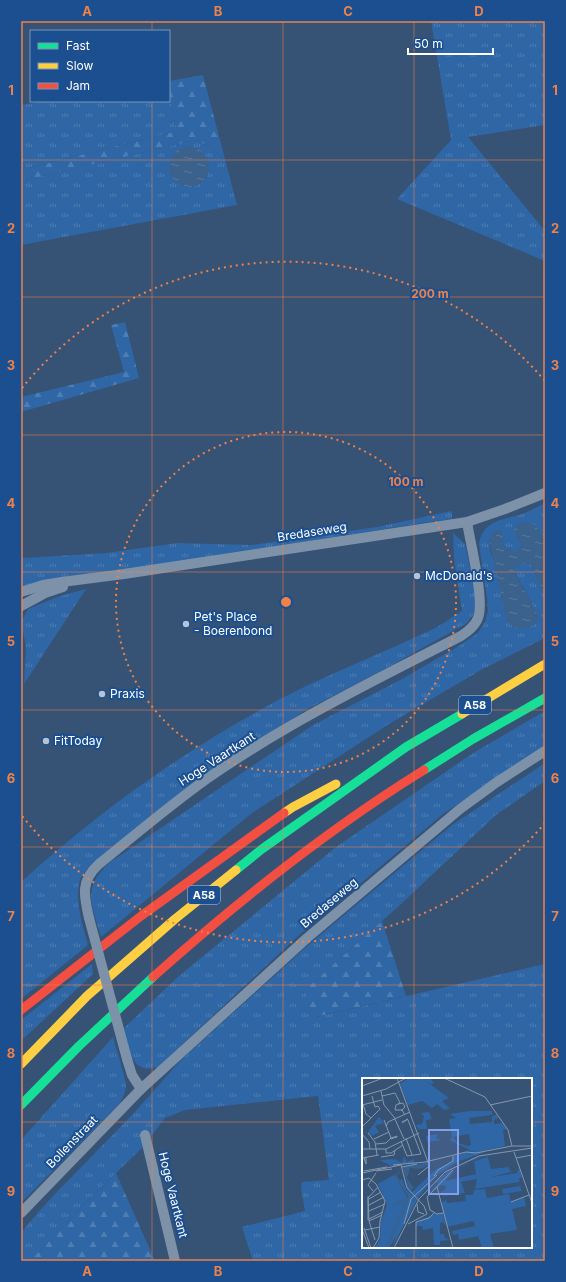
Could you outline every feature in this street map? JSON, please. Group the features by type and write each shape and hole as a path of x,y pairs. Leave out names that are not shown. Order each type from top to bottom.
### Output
{"highway":[{"name":"A58","path":"21,1010 141,916 293,807 406,748 545,664"},
{"name":"A58","path":"21,1105 94,1030 159,970 262,884 313,846 417,774 476,737 545,698"},
{"name":"A58","path":"21,1064 87,996 175,919 262,849 406,748"}],"street":[{"name":"Bredaseweg","path":"21,592 43,586 467,522 545,493"},
{"name":"Hoge Vaartkant","path":"141,1088 132,1074 127,1059 89,918 84,892 85,883 91,872 195,787 221,769 312,714 461,636 469,630 478,617 480,605 479,590 467,522"},
{"name":"Bredaseweg","path":"21,606 45,593 78,581"},
{"name":"Bredaseweg","path":"141,1088 307,938 449,818 497,782 545,751"},
{"name":"Bollenstraat","path":"21,1213 141,1088"},
{"name":"Hoge Vaartkant","path":"145,1135 175,1261"}],"green space":[{"path":"431,21 545,21 545,125 468,137 545,231 545,261 397,199 451,140"},
{"path":"203,75 225,159 209,146 196,140 21,181 21,170 177,131 170,100 170,81"},
{"path":"170,100 177,131 21,170 21,105 40,102 170,102"},
{"path":"196,140 209,146 225,159 237,205 21,245 21,181","holes":["189,147 203,153 207,177 200,184 170,162 175,154 183,149"]},
{"path":"125,322 139,378 21,412 21,397 124,372 111,325"},
{"path":"545,503 545,539 535,525 523,523 516,535 522,545 518,551 513,551 505,547 503,544 502,533 489,540 491,554 539,617 514,571 514,569 520,564 529,563 533,569 545,593 545,638 481,670 389,724 252,813 101,937 91,898 95,881 100,872 109,863 313,725 402,679 478,633 485,622 488,611 479,544 481,536 489,526 495,522 522,514"},
{"path":"452,511 452,519 21,587 21,556 23,558 106,553 177,543 252,545 377,527"},
{"path":"453,533 465,544 476,596 476,607 473,615 467,623 394,664 304,711 178,797 93,863 80,880 78,888 80,913 88,945 21,999 21,882 87,826 121,800 156,775 228,728 304,687 435,628 462,611 454,558"},
{"path":"86,589 24,684 26,646 21,622 28,609 60,596"},
{"path":"545,711 545,746 443,814 298,936 158,1067 149,1069 136,1064 132,1058 124,1028 180,975 336,847 473,753"},
{"path":"545,763 545,781 496,815 400,905 306,989 312,1018 545,964 545,1261 253,1261 242,1227 305,1211 301,1188 302,1182 329,1180 318,1096 185,1110 165,1118 142,1148 87,1201 30,1261 21,1261 21,1232 52,1197 133,1114 181,1060 307,946 452,825"},
{"path":"382,921 406,996 311,1018 306,989"},
{"path":"92,964 93,974 21,1041 21,1020"},
{"path":"113,1037 126,1082 126,1089 120,1103 21,1203 21,1140"},
{"path":"116,1173 155,1261 30,1261 87,1201"}],"water":[{"path":"189,147 197,149 203,153 207,159 209,167 207,175 203,181 197,185 189,187 181,185 175,181 171,175 169,167 171,159 175,153 181,149"},
{"path":"523,523 535,525 545,539 545,593 529,563 520,564 514,569 514,572 539,617 530,627 516,628 508,623 506,617 489,540 493,533 501,529 503,542 506,548 512,551 518,551 522,545 514,529 517,524"}],"traffic: fast":[{"path":"424,770 473,739 545,698"},
{"path":"236,870 262,849 406,747 462,714"},
{"path":"21,1105 79,1046 153,977"}],"traffic: slow":[{"path":"462,714 545,664"},
{"path":"284,813 336,784"},
{"path":"21,1064 87,996 175,919 236,870"}],"traffic: jam":[{"path":"153,977 218,921 318,842 388,793 424,770"},
{"path":"21,1010 141,916 284,813"}],"place":[{"name":"McDonald's","path":"417,576"},
{"name":"Pet's Place - Boerenbond","path":"186,624"},
{"name":"Praxis","path":"102,694"},
{"name":"FitToday","path":"46,741"}]}
